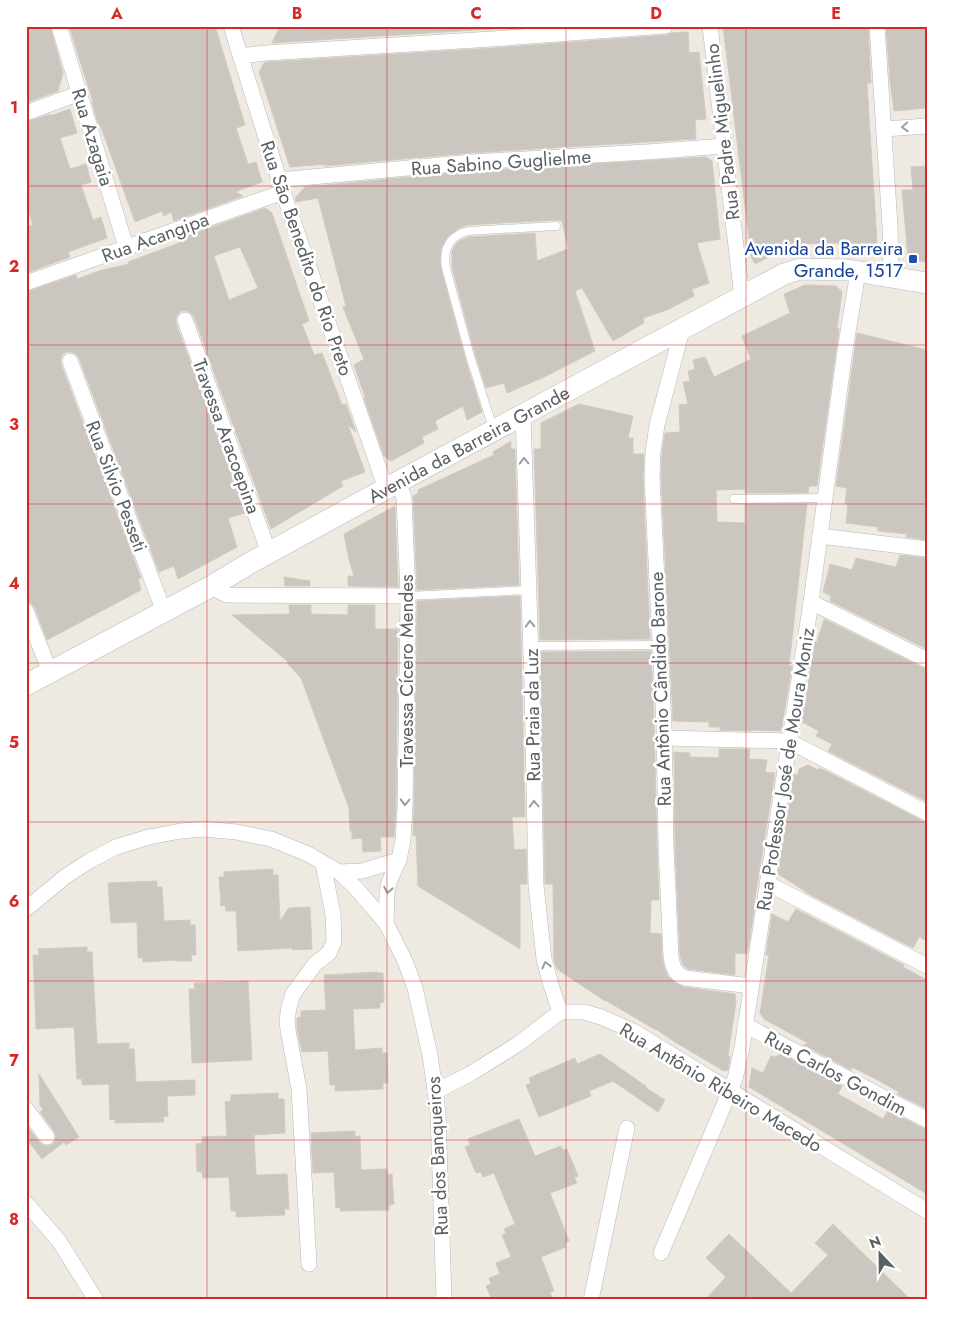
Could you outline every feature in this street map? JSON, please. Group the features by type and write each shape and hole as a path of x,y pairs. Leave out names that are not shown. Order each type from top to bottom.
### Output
{"main road":[{"name":"Avenida da Barreira Grande","path":"26,685 210,587 494,430 792,271 800,269 858,272 927,283"}],"street":[{"name":"Rua Azagaia","path":"60,26 126,247"},
{"name":"Rua São Benedito do Rio Preto","path":"231,26 281,186 392,486"},
{"path":"240,56 665,26"},
{"name":"Rua Padre Miguelinho","path":"710,26 742,297"},
{"path":"877,26 891,276"},
{"path":"26,113 80,93"},
{"path":"884,129 927,126"},
{"name":"Rua Sabino Guglielme","path":"281,186 472,162 724,146"},
{"name":"Rua Acangipa","path":"26,283 126,247 281,186"},
{"name":"Rua Professor José de Moura Moniz","path":"661,1253 735,1078 745,1025 811,602 845,350 858,272"},
{"name":"Travessa Aracoepina","path":"186,320 269,553"},
{"name":"Rua Antônio Cândido Barone","path":"682,330 657,425 652,477 664,738 667,884 671,957 674,970 679,976 751,986"},
{"name":"Rua Silvio Pesseti","path":"70,361 164,612"},
{"name":"Rua Praia da Luz","path":"523,415 531,646 536,885 544,959 560,1012"},
{"name":"Travessa Cícero Mendes","path":"386,922 389,882 399,860 403,840 408,596 404,498 392,486"},
{"path":"820,536 927,549"},
{"path":"210,587 227,595 408,596"},
{"path":"811,602 927,660"},
{"path":"26,611 50,672"},
{"path":"664,738 789,741 927,813"},
{"name":"Rua dos Banqueiros","path":"26,909 66,876 116,847 149,837 181,831 203,829 236,832 271,839 308,854 339,872 386,922 405,961 415,988 430,1054 438,1112 444,1300"},
{"path":"339,872 362,871 399,860"},
{"path":"309,1264 299,1089 287,1020 288,1007 293,994 315,964 328,953 334,942 333,914 323,864"},
{"path":"767,883 927,966"},
{"path":"435,1092 470,1074 518,1044 560,1012"},
{"name":"Rua Antônio Ribeiro Macedo","path":"560,1012 584,1012 601,1017 634,1032 927,1210"},
{"name":"Rua Carlos Gondim","path":"745,1025 927,1120"},
{"path":"26,1109 48,1137"},
{"path":"591,1300 627,1128"},
{"path":"26,1203 59,1241 96,1300"}],"lane":[{"path":"494,430 470,356 448,276 445,259 446,249 451,240 458,234 468,231 556,226"},
{"path":"734,499 824,498"},
{"path":"408,596 529,590"},
{"path":"531,646 659,645"}],"building":[{"path":"26,26 50,26 63,73 58,91 26,103"},
{"path":"69,26 215,26 245,125 236,128 248,164 256,162 262,182 235,192 243,196 174,221 171,212 164,216 162,211 135,222 97,120"},
{"path":"280,26 537,26 272,43"},
{"path":"723,26 744,26 745,29 774,26 868,26 871,83 867,83 877,243 860,245 836,243 799,244 788,247 755,264 751,256"},
{"path":"886,26 927,26 927,108 894,111"},
{"path":"688,32 689,53 699,52 706,119 695,120 696,139 471,153 324,166 327,164 290,167 259,72 264,63 267,62 493,48"},
{"path":"70,109 77,133 60,138 70,169 86,164 91,182 81,185 93,220 101,217 107,238 68,252 70,257 26,273 26,227 33,225 26,202 26,122"},
{"path":"706,157 712,161 720,239 697,243 709,283 692,289 694,296 667,310 643,318 644,323 613,341 582,288 575,291 595,351 542,378 507,393 504,383 486,388 452,267 452,251 459,241 469,237 535,233 537,261 568,249 562,221 467,225 448,236 441,248 441,269 482,412 467,420 463,406 435,421 438,429 422,437 424,443 391,461 384,456 354,365 364,359 343,307 346,306 318,198 296,202 295,198 305,187 473,171"},
{"path":"927,166 927,262 912,260 908,257 902,190 913,190 911,167"},
{"path":"265,208 272,213 309,321 302,324 314,355 322,353 342,405 346,404 356,432 348,425 365,472 341,481 343,486 271,529 194,317 187,311 181,311 176,318 176,323 245,513 228,518 237,547 178,579 174,566 159,572 79,358 72,352 66,352 62,355 61,364 141,578 138,579 141,590 47,640 35,608 31,603 26,602 26,292 76,275 77,279 102,270 129,264 128,262 179,243 178,239","holes":["240,247 258,288 229,300 214,256"]},
{"path":"805,285 836,286 842,292 837,328 839,329 817,486 809,486 808,493 745,493 745,489 716,490 717,522 745,523 745,504 807,504 789,666 792,666 781,731 720,730 720,727 709,727 709,722 673,721 661,477 665,433 680,432 679,405 688,404 683,382 690,381 688,371 695,369 693,360 705,357 714,377 751,359 742,336 790,313 784,294"},
{"path":"857,333 927,350 927,540 906,537 907,534 878,531 878,527 846,523 848,504 845,504 847,488 836,486"},
{"path":"579,404 633,416 628,438 633,438 633,454 644,454 643,477 650,639 540,640 534,449 541,449 541,423"},
{"path":"511,441 511,449 515,449 519,585 417,590 413,496 418,493 418,490 494,455 493,452"},
{"path":"395,506 398,587 348,586 348,576 354,576 344,534"},
{"path":"900,555 927,558 927,649 830,601 831,596 823,592 830,564 852,570 856,558 896,567"},
{"path":"284,577 310,581 310,586 285,586"},
{"path":"520,596 525,817 512,817 514,850 526,849 527,884 520,884 520,949 418,886 416,835 413,836 417,601"},
{"path":"289,605 311,605 311,614 348,615 348,605 375,605 375,629 398,629 394,837 380,837 381,851 363,852 362,838 352,839 349,808 301,678 287,661 232,615 290,614"},
{"path":"824,619 927,669 927,802 828,751 832,744 816,736 819,731 802,722 815,641 817,642"},
{"path":"651,651 659,900 651,900 650,933 661,934 664,967 667,975 674,982 684,987 735,994 736,1002 728,1055 730,1057 728,1070 724,1071 656,1029 605,1001 557,969 554,961 553,884 545,884 540,652"},
{"path":"719,749 750,749 749,759 767,760 765,772 775,773 747,954 735,953 735,975 688,969 683,965 680,956 675,847 674,752 690,753 690,757 719,758"},
{"path":"808,765 818,770 820,768 927,822 927,941 919,937 913,948 805,892 778,874 794,774 798,775 799,769"},
{"path":"273,869 273,875 278,875 280,921 289,908 310,907 312,949 292,950 292,948 238,951 236,911 226,911 225,905 221,906 219,877 224,877 224,872"},
{"path":"157,881 157,887 162,887 164,921 190,920 190,925 195,925 196,955 191,955 192,961 143,962 143,958 138,958 137,922 111,923 108,883"},
{"path":"796,909 904,965 903,967 927,980 927,1109 897,1094 899,1092 876,1079 852,1067 851,1070 804,1045 808,1043 764,1019 760,1013 769,955 766,955 772,914 788,922"},
{"path":"87,947 87,952 92,952 97,1044 129,1043 129,1049 134,1049 136,1082 195,1080 195,1095 167,1096 168,1116 163,1117 164,1122 115,1123 115,1119 110,1120 109,1084 82,1085 82,1079 77,1079 74,1027 36,1029 33,955 39,955 38,949"},
{"path":"383,973 384,1002 380,1003 380,1008 353,1009 355,1050 382,1048 382,1053 387,1053 388,1083 383,1083 383,1089 335,1091 335,1085 330,1085 328,1051 302,1052 297,1029 297,1018 301,1017 301,1011 326,1010 324,975"},
{"path":"248,981 252,1060 192,1063 189,989 195,989 194,983"},
{"path":"600,1054 665,1100 658,1112 613,1081 589,1091 591,1096 539,1117 526,1085 531,1083 529,1078 575,1058 577,1064"},
{"path":"781,1054 842,1086 838,1094 883,1119 888,1110 927,1129 927,1194 749,1087 752,1068 763,1073 771,1056 775,1057"},
{"path":"39,1074 79,1137 66,1145 64,1142 42,1159 26,1138 26,1125 44,1146 49,1146 55,1141 54,1131 40,1112 43,1110 40,1105"},
{"path":"278,1093 278,1099 284,1099 285,1133 254,1135 256,1175 287,1174 289,1209 284,1209 285,1215 236,1217 236,1211 231,1211 229,1177 203,1178 202,1172 197,1172 196,1144 202,1143 202,1137 227,1136 225,1102 231,1101 231,1095"},
{"path":"519,1119 535,1156 561,1146 563,1150 567,1149 578,1176 574,1177 577,1183 550,1193 569,1241 565,1243 566,1247 541,1257 554,1291 550,1292 553,1300 492,1300 486,1286 491,1284 489,1278 500,1274 496,1263 511,1257 502,1235 506,1233 504,1229 515,1224 494,1173 483,1177 481,1172 476,1173 465,1147 470,1145 468,1139"},
{"path":"355,1131 355,1137 360,1136 361,1170 387,1169 388,1175 392,1174 394,1204 389,1205 389,1210 340,1211 340,1207 336,1208 334,1172 313,1173 311,1133"},
{"path":"833,1224 911,1300 705,1300 726,1277 706,1258 729,1234 791,1293 828,1255 815,1243"}],"place":[{"name":"Avenida da Barreira Grande, 1517","path":"913,259"}]}
